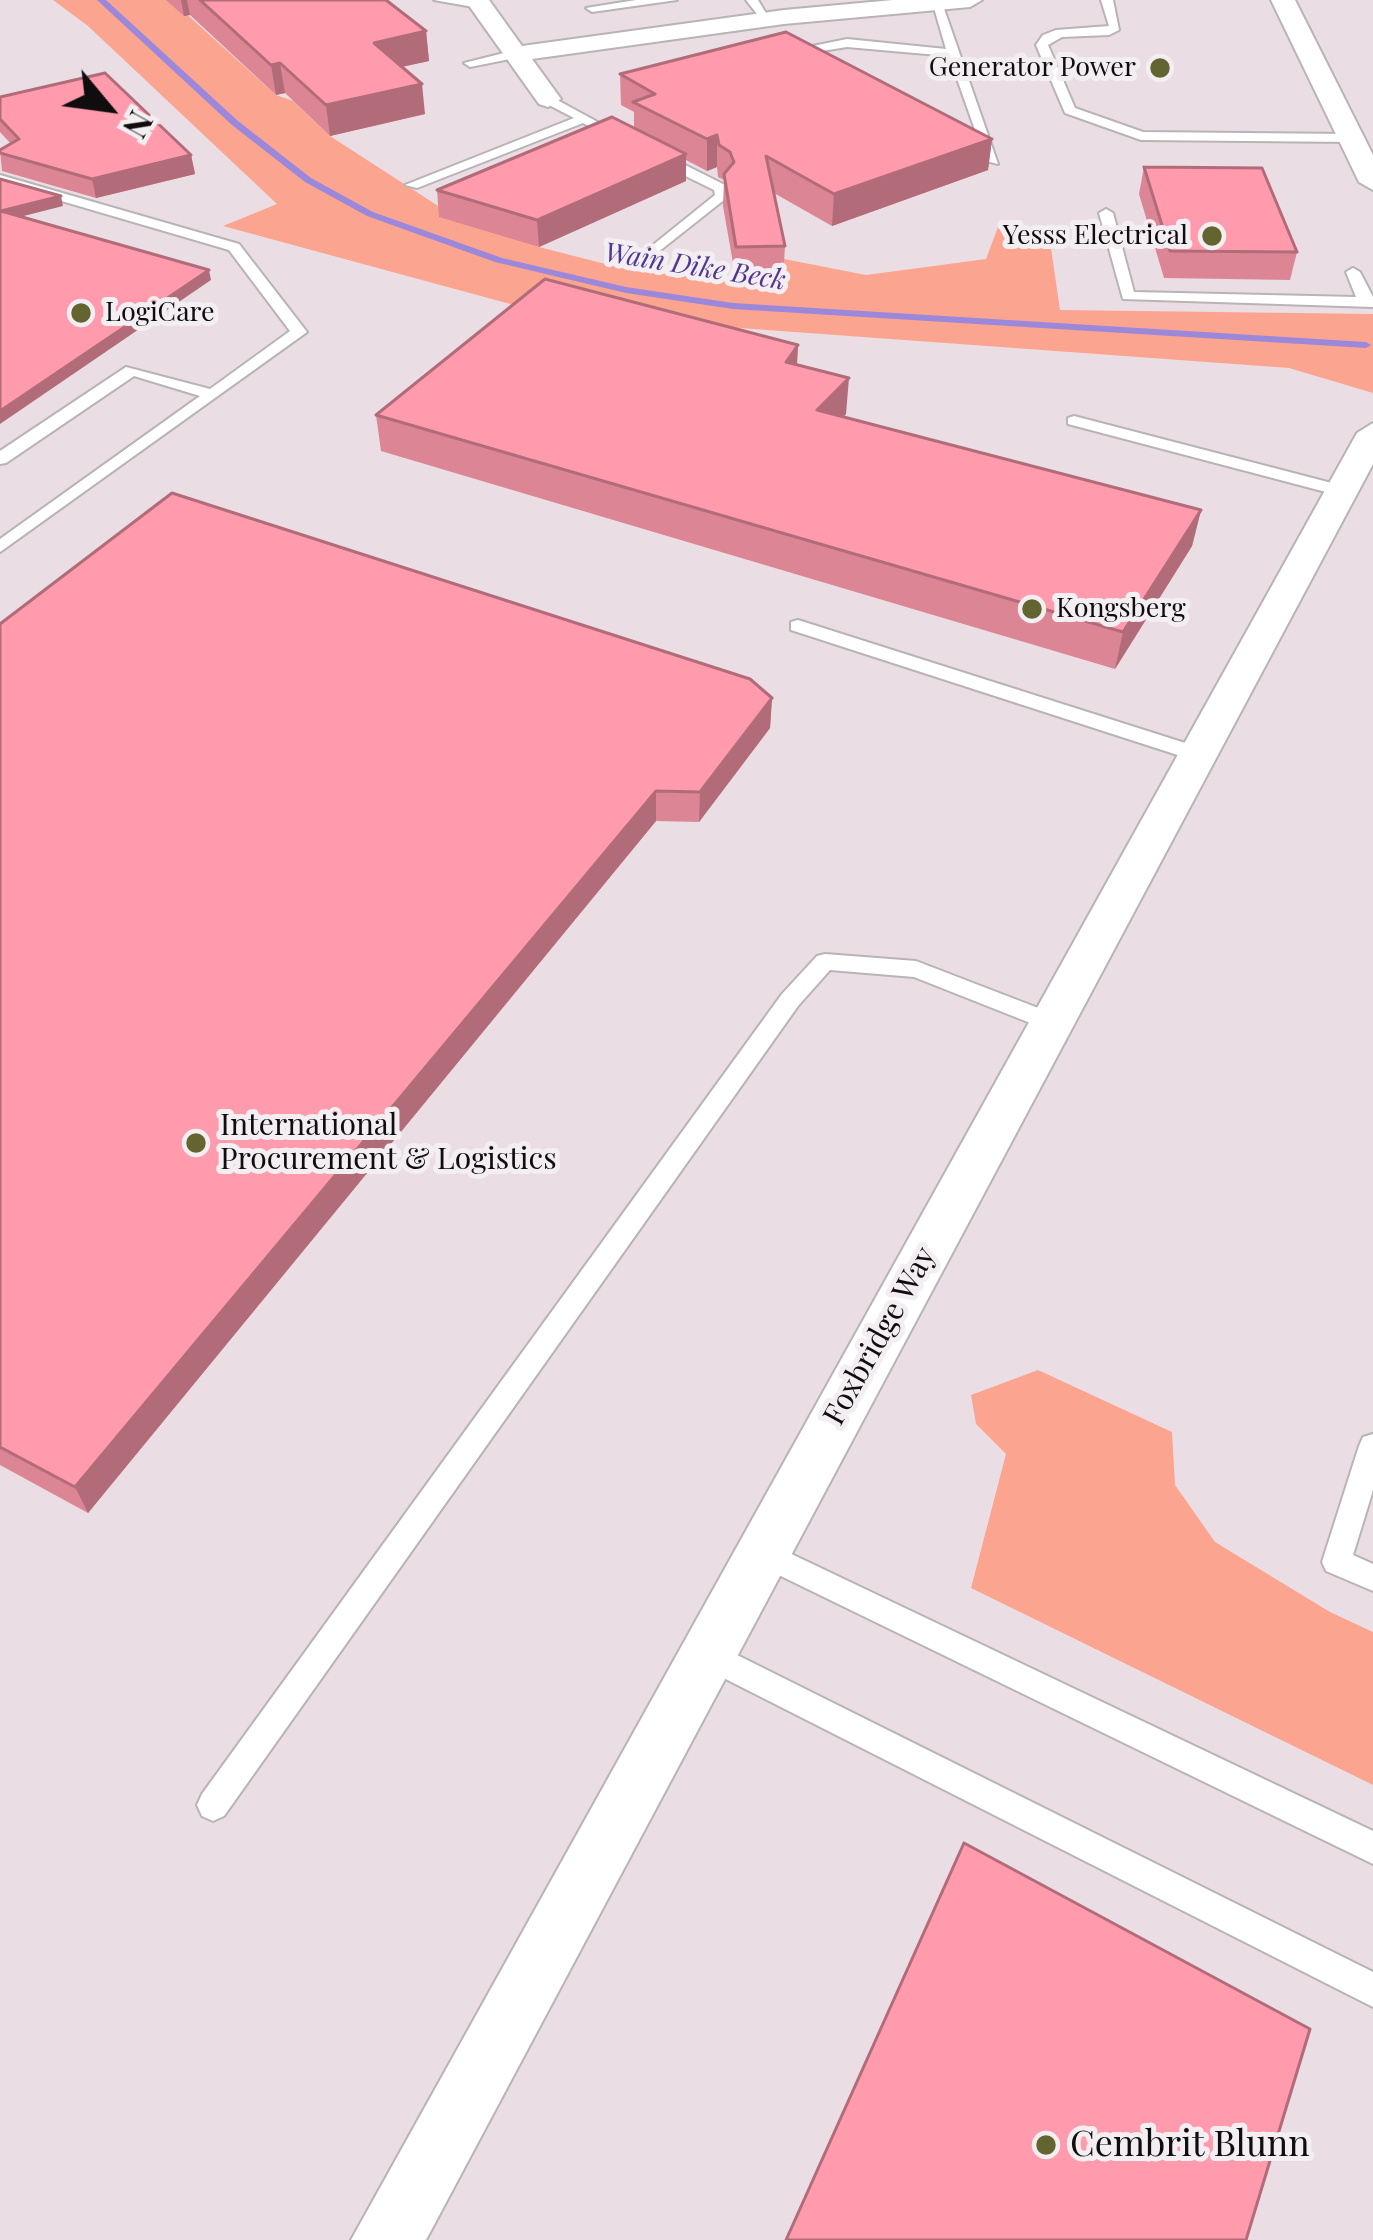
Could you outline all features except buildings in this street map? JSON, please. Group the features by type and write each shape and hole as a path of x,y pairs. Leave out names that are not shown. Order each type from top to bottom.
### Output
{"street":[{"path":"516,54 760,10 970,0"},
{"path":"1283,0 1352,131 1373,182"},
{"path":"478,2 548,99"},
{"name":"Foxbridge Way","path":"388,2240 1373,433"}],"lane":[{"path":"440,0 478,2"},
{"path":"592,8 671,0"},
{"path":"1107,0 1115,27 1109,32 1060,33 1042,46 1070,110 1141,136 1352,131"},
{"path":"936,3 993,161"},
{"path":"767,58 812,46 848,43 954,53"},
{"path":"470,63 516,54"},
{"path":"548,99 720,188 722,196 643,260"},
{"path":"412,185 583,119"},
{"path":"0,179 234,247 298,332 0,547"},
{"path":"1106,213 1128,296 1369,302 1353,272"},
{"path":"0,459 132,370 213,395"},
{"path":"1074,421 1341,491"},
{"path":"798,626 1197,754"},
{"path":"213,1805 790,1000 825,962 916,969 1051,1022"},
{"path":"1373,1446 1336,1562 1373,1578"},
{"path":"762,1553 1373,1848"},
{"path":"707,1654 1373,1990"}],"shaded area":[{"path":"0,0 1373,0 1373,2240 0,2240"},
{"path":"53,0 171,0 276,95 293,101 330,136 449,213 539,247 633,271 782,279 779,258 866,275 986,259 998,227 1048,227 1060,310 1373,314 1373,393 1289,368 547,314 223,226 277,204 88,26"},
{"path":"1038,1370 1172,1432 1175,1485 1215,1542 1330,1612 1373,1632 1373,1785 971,1588 1006,1454 976,1424 971,1395"}],"waterway":[{"name":"Wain Dike Beck","path":"101,0 235,123 308,180 370,214 499,260 626,290 733,306 1366,345"}],"place":[{"name":"Generator Power","path":"1160,68"},
{"name":"Yesss Electrical","path":"1212,236"},
{"name":"LogiCare","path":"81,313"},
{"name":"Kongsberg","path":"1032,609"},
{"name":"International Procurement & Logistics","path":"196,1143"},
{"name":"Cembrit Blunn","path":"1046,2145"}]}
